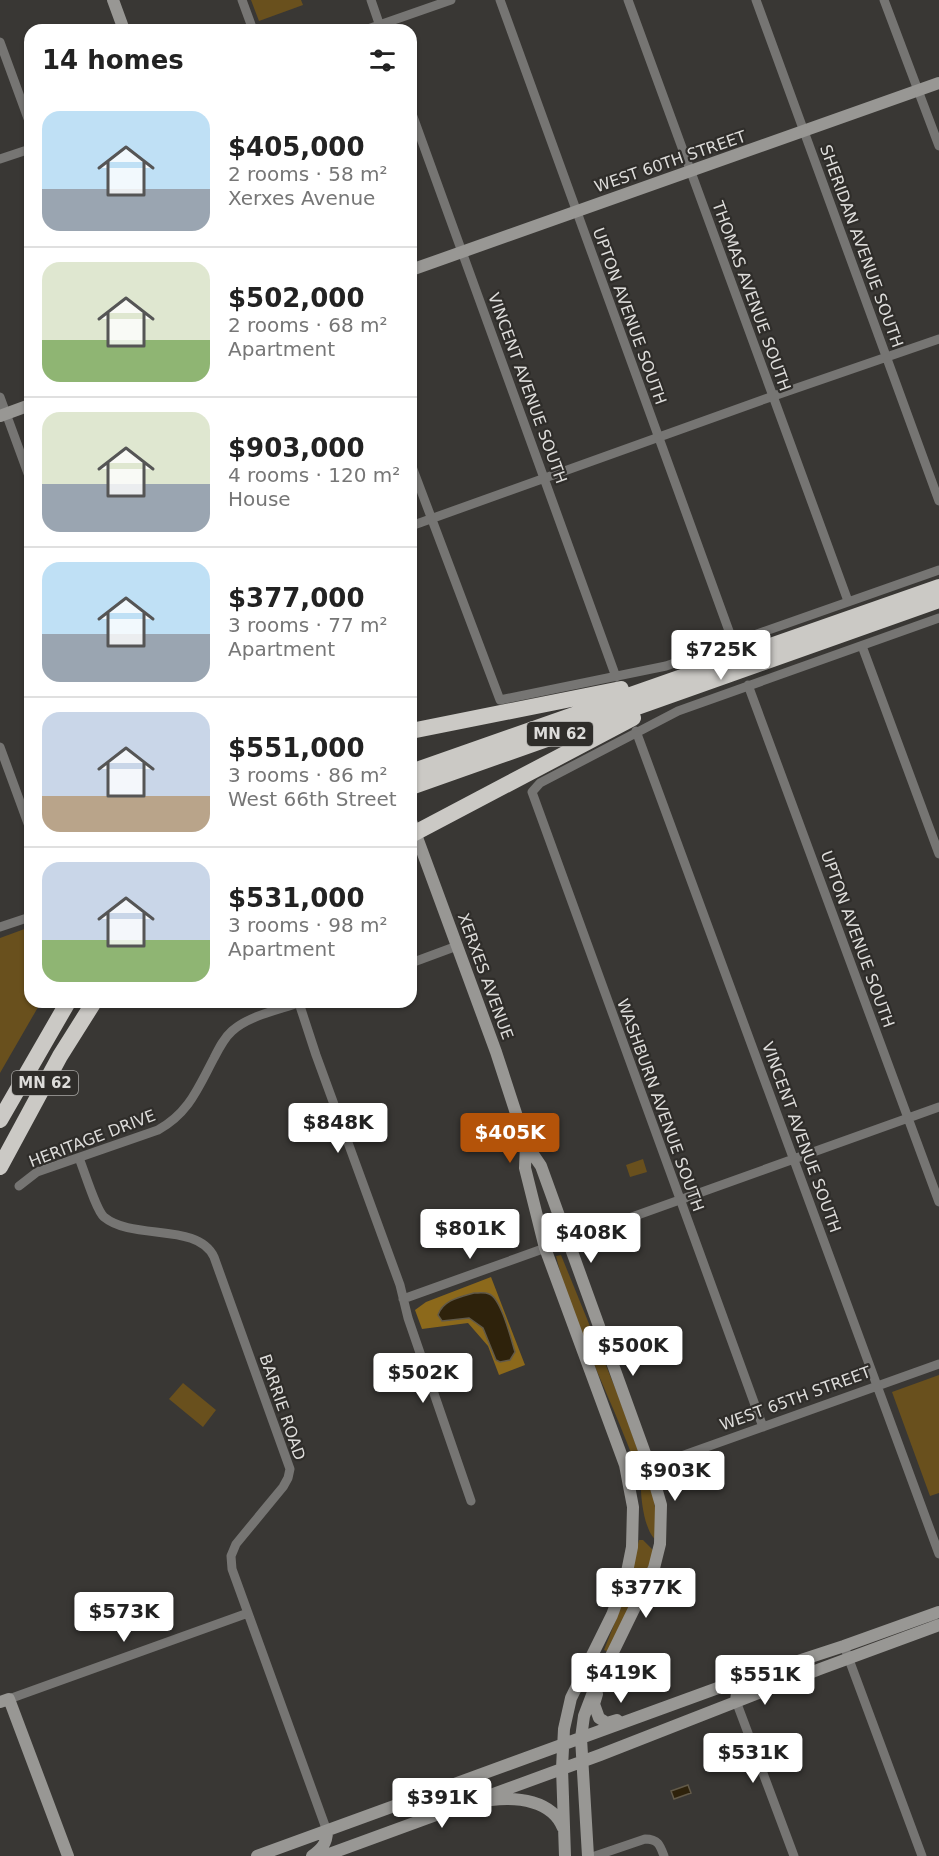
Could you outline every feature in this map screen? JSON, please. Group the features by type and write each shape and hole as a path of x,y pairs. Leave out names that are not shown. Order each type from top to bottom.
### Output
{"highway":[{"name":"MN 62","path":"417,785 939,587"},
{"name":"MN 62","path":"417,770 939,600"},
{"path":"417,730 597,694 708,675"},
{"path":"417,827 620,724 708,675"},
{"name":"MN 62","path":"0,1120 65,1008"},
{"name":"MN 62","path":"0,1167 60,1056 90,1008"}],"street":[{"path":"113,0 122,24"},
{"path":"242,0 251,24"},
{"path":"371,0 380,24"},
{"path":"389,24 451,0"},
{"name":"UPTON AVENUE SOUTH","path":"500,0 733,642"},
{"name":"THOMAS AVENUE SOUTH","path":"628,0 848,602"},
{"name":"SHERIDAN AVENUE SOUTH","path":"756,0 939,501"},
{"path":"884,0 939,146"},
{"path":"0,42 24,108"},
{"name":"WEST 60TH STREET","path":"417,268 939,83"},
{"name":"VINCENT AVENUE SOUTH","path":"417,127 616,677"},
{"path":"0,159 24,151"},
{"path":"417,524 939,339"},
{"path":"0,397 3,414 24,465"},
{"path":"3,414 24,407"},
{"path":"417,480 500,700 666,666 939,570"},
{"path":"636,731 678,711 939,618"},
{"path":"862,646 939,854"},
{"name":"UPTON AVENUE SOUTH","path":"748,685 939,1202"},
{"name":"VINCENT AVENUE SOUTH","path":"636,731 939,1554"},
{"name":"WASHBURN AVENUE SOUTH","path":"636,731 540,783 532,792 763,1427"},
{"path":"0,747 24,813"},
{"name":"XERXES AVENUE","path":"417,843 496,1052 526,1144 541,1166 650,1467 661,1505 660,1544 654,1568 605,1668"},
{"path":"0,927 24,918"},
{"path":"417,961 457,946"},
{"name":"HERITAGE DRIVE","path":"19,1186 37,1172 170,1124 190,1102 219,1049 233,1030 253,1019 283,1008"},
{"path":"302,1008 316,1055 400,1285 408,1318 471,1501"},
{"path":"403,1299 939,1107"},
{"name":"XERXES AVENUE","path":"526,1144 525,1168 545,1248 628,1474 633,1517 632,1547 626,1577 612,1615 571,1698 564,1729 562,1768 565,1856"},
{"name":"BARRIE ROAD","path":"79,1158 103,1216 120,1226 199,1240 211,1250 216,1263 290,1469 283,1486 232,1552 232,1569 327,1831"},
{"name":"WEST 65TH STREET","path":"628,1474 939,1364"},
{"path":"324,1856 582,1761 736,1701 939,1612"},
{"path":"68,1856 5,1701 248,1613"},
{"path":"257,1856 665,1707 796,1662 847,1652 939,1625"},
{"path":"847,1652 922,1856"},
{"path":"794,1856 736,1701 736,1693 781,1674 796,1662"},
{"path":"605,1668 594,1704 596,1714 603,1722 607,1723 665,1707"},
{"path":"588,1856 581,1738 584,1716 605,1668"},
{"path":"475,1801 514,1798 530,1801 555,1814 564,1829"},
{"path":"312,1856 324,1845 327,1831"},
{"path":"595,1856 645,1839 653,1839 664,1856"}],"shaded area":[{"path":"251,0 301,0 303,5 259,21"},
{"path":"24,929 24,1008 38,1008 0,1073 0,938"},
{"path":"643,1159 647,1172 630,1177 626,1165"},
{"path":"561,1255 618,1395 641,1459 639,1462 633,1458 581,1333 556,1256"},
{"path":"491,1277 525,1365 499,1375 488,1346 468,1323 422,1329 415,1310 426,1302","holes":["495,1298 500,1362 496,1360 483,1328 469,1318 442,1321"]},
{"path":"474,1293 489,1294 498,1303 515,1352 510,1360 500,1362 496,1360 483,1328 469,1318 442,1321 438,1315 448,1303"},
{"path":"939,1375 939,1493 930,1496 892,1392"},
{"path":"183,1383 216,1410 203,1427 169,1399"},
{"path":"641,1480 646,1480 652,1493 656,1540 648,1529 646,1521"},
{"path":"639,1540 643,1540 653,1550 650,1565 609,1652 604,1650 625,1597"},
{"path":"688,1785 691,1793 674,1799 671,1791"}]}
